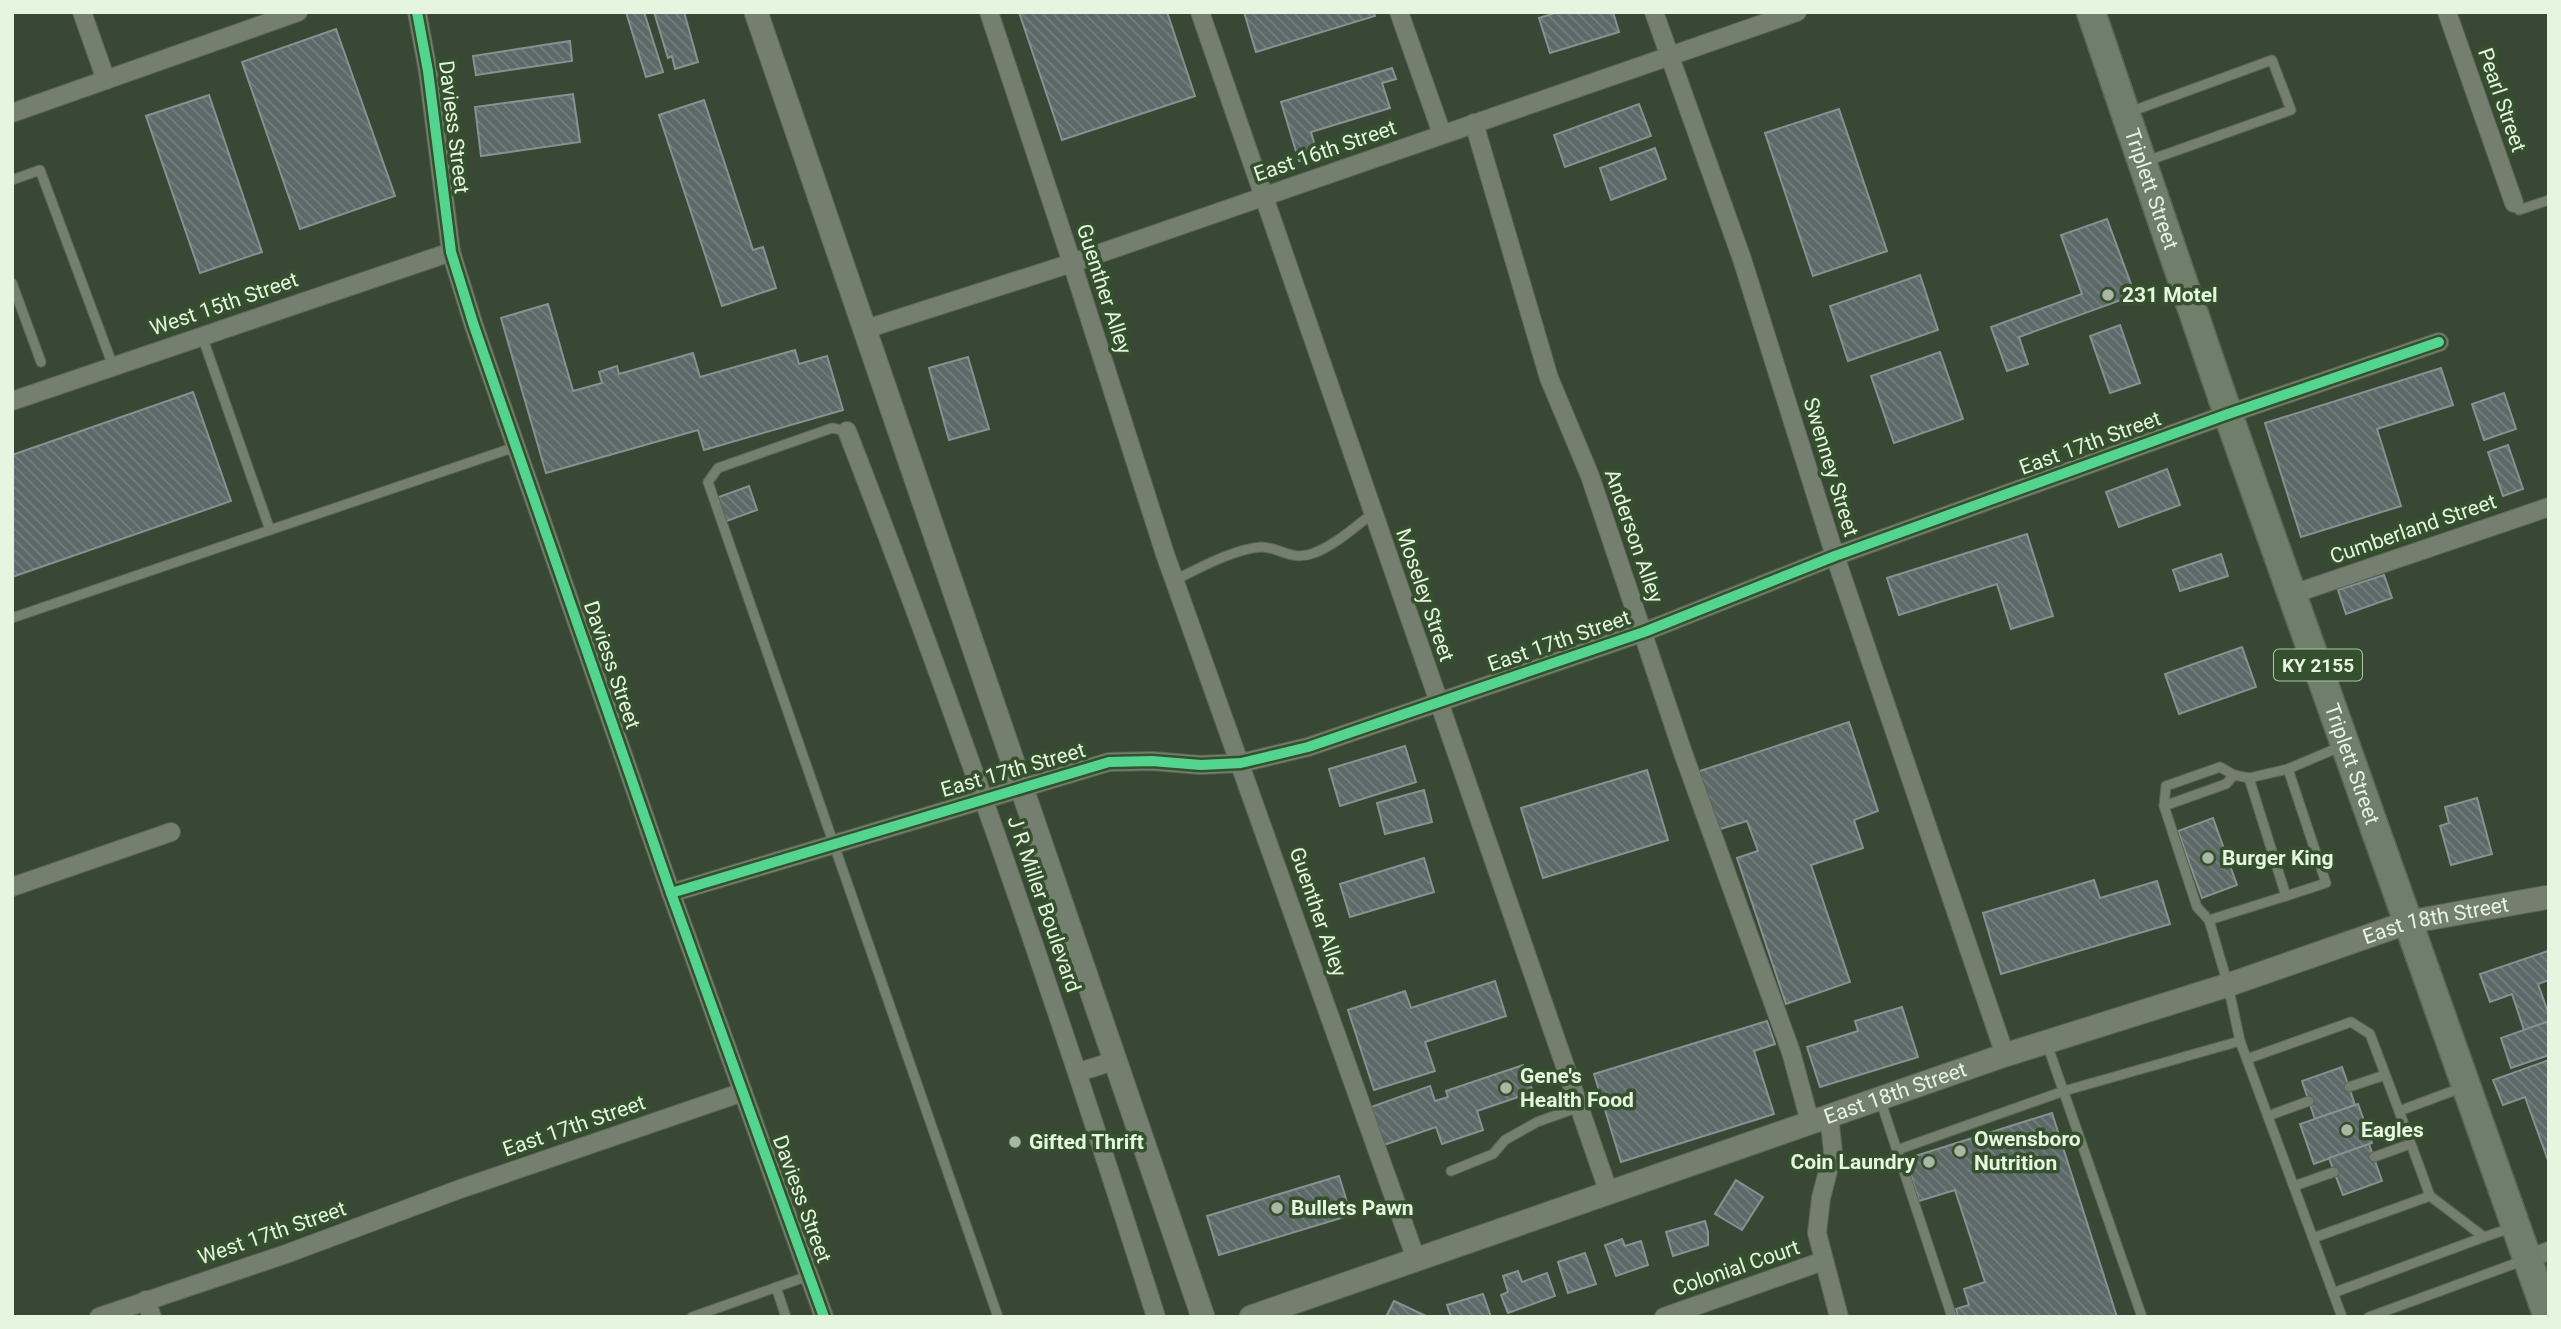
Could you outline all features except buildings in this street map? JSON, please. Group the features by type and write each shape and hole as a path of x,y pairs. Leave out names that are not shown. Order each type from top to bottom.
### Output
{"main road":[{"name":"Triplett Street","path":"2091,12 2228,414 2515,1226 2538,1255 2548,1317"}],"street":[{"path":"82,12 106,80"},
{"path":"12,113 299,12"},
{"name":"Daviess Street","path":"417,12 428,71 451,252 515,447 824,1317"},
{"path":"756,12 866,329 1019,787 1203,1317"},
{"name":"Guenther Alley","path":"989,12 1175,580 1416,1259"},
{"name":"Moseley Street","path":"1200,12 1609,1193"},
{"path":"1399,12 1442,134"},
{"name":"Swenney Street","path":"1654,12 1742,259 1835,556 2005,1055"},
{"name":"East 16th Street","path":"866,329 1263,197 1797,12"},
{"name":"Pearl Street","path":"2447,12 2514,203"},
{"name":"Anderson Alley","path":"1474,123 1549,378 1590,476 1688,766 1791,1052 1819,1118"},
{"name":"West 15th Street","path":"12,401 451,252"},
{"name":"East 17th Street","path":"671,892 1109,762 1152,761 1200,765 1241,763 1308,747 1644,632 1835,556 2228,414 2439,342"},
{"name":"J R Miller Boulevard","path":"847,431 983,799 1079,1072 1156,1317"},
{"name":"Cumberland Street","path":"2293,594 2549,507"},
{"path":"12,887 171,832"},
{"name":"East 18th Street","path":"1263,1315 1819,1118 2005,1055 2228,985 2409,922 2549,897"},
{"path":"1079,1072 1114,1061"},
{"name":"East 17th Street","path":"460,1189 743,1092"},
{"name":"Colonial Court","path":"1819,1118 1833,1152 1821,1198 1816,1233 1839,1317"},
{"name":"West 17th Street","path":"99,1317 149,1308 460,1189"},
{"name":"Colonial Court","path":"1664,1317 1823,1261"}],"lane":[{"path":"2126,114 2272,60 2291,110 2143,163"},
{"path":"12,180 40,170 113,366"},
{"path":"2514,203 2519,210 2549,200"},
{"path":"12,283 41,362"},
{"path":"202,336 270,530"},
{"path":"847,431 832,428 718,468 708,482 998,1317"},
{"path":"12,618 515,447"},
{"path":"1175,580 1206,565 1263,547 1291,556 1313,554 1373,513"},
{"path":"2342,1317 2240,1041 2228,985 2209,920 2197,907 2164,806 2166,786 2220,767 2234,775 2249,778 2288,769 2346,744"},
{"path":"2209,920 2326,883 2288,769"},
{"path":"2164,806 2226,784 2234,775"},
{"path":"2249,778 2286,896"},
{"path":"2247,1059 2351,1022 2370,1034 2430,1196 2484,1237"},
{"path":"1897,1150 2064,1091 2240,1041"},
{"path":"2047,1043 2142,1317"},
{"path":"2349,1087 2385,1075"},
{"path":"2399,1111 2466,1086"},
{"path":"1880,1099 1952,1317"},
{"path":"2268,1116 2309,1101"},
{"path":"1451,1171 1493,1154 1505,1140 1537,1122 1579,1107"},
{"path":"2374,1157 2410,1144"},
{"path":"2294,1186 2334,1172"},
{"path":"2313,1238 2430,1196"},
{"path":"2333,1293 2515,1226"},
{"path":"2369,1317 2538,1255"},
{"path":"692,1317 808,1276"},
{"path":"776,1287 786,1317"}],"cycle path":[{"path":"417,12 428,71 451,252 474,326 671,893 824,1317"},
{"path":"671,893 1109,762 1152,761 1201,765 1241,763 1308,747 1644,632 1835,556 2228,414 2439,342"}],"place":[{"name":"231 Motel","path":"2108,295"},
{"name":"Burger King","path":"2208,858"},
{"name":"Gene's Health Food","path":"1506,1088"},
{"name":"Eagles","path":"2347,1130"},
{"name":"Gifted Thrift","path":"1015,1142"},
{"name":"Owensboro Nutrition","path":"1960,1151"},
{"name":"Coin Laundry","path":"1929,1162"},
{"name":"Bullets Pawn","path":"1277,1208"}]}
